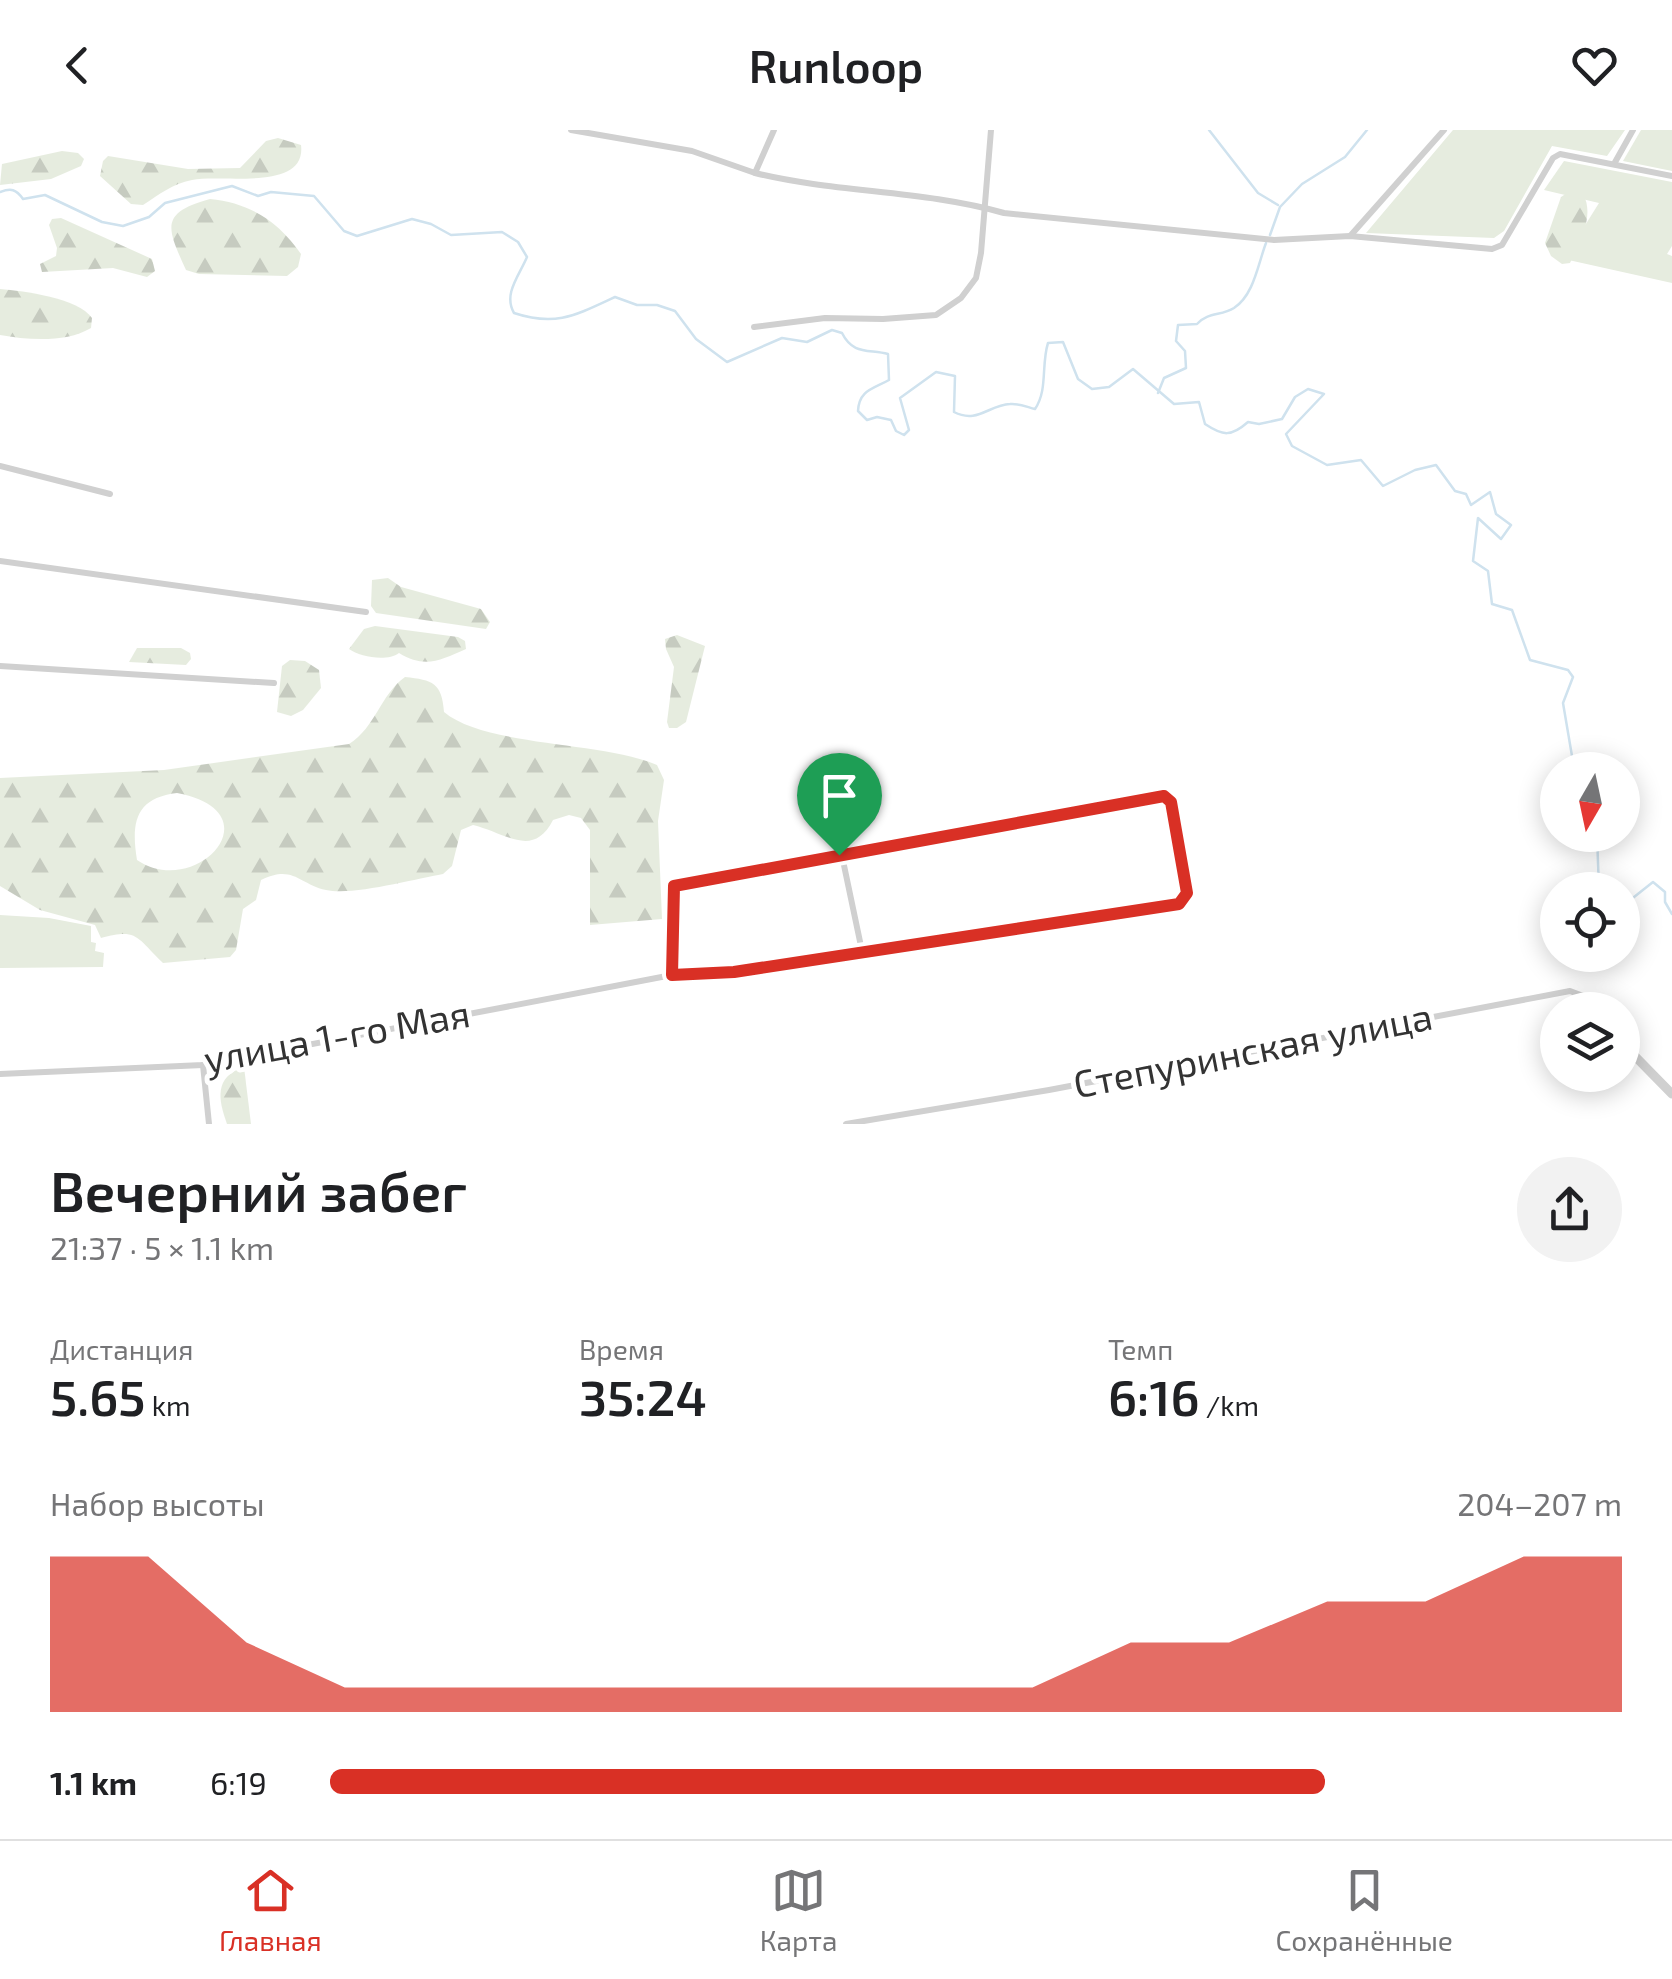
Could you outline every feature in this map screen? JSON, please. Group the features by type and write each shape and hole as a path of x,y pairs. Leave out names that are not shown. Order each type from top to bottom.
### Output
{"street":[{"path":"571,130 692,151 804,185 965,202 1004,212 1258,238 1350,236 1492,249 1502,245 1553,158 1560,154 1672,176"},
{"path":"755,173 774,130"},
{"path":"754,327 825,318 882,319 936,314 960,298 976,278 991,130"},
{"path":"1350,236 1444,130"},
{"path":"1614,164 1633,130"},
{"path":"0,466 110,494"},
{"path":"0,562 366,612"},
{"path":"0,666 274,683"},
{"path":"825,775 862,951"},
{"name":"улица 1-го Мая","path":"0,1074 203,1065 672,975 734,972 1087,920 1182,903 1187,893 1171,802 1159,796 839,855"},
{"path":"672,975 674,886 839,855"},
{"name":"Степуринская улица","path":"846,1124 1540,997"},
{"path":"1640,1061 1672,1094"},
{"path":"203,1065 208,1124"}],"green space":[{"path":"1453,130 1625,130 1607,156 1552,146 1504,231 1494,238 1366,233"},
{"path":"1641,130 1672,130 1672,171 1623,161"},
{"path":"278,138 301,145 299,160 291,169 260,178 192,180 143,205 131,204 100,176 108,156 188,169 240,168 266,141"},
{"path":"62,151 78,153 84,159 81,166 51,179 0,185 2,164"},
{"path":"1564,161 1672,182 1672,246 1667,254 1672,256 1672,283 1564,259 1599,203 1544,190"},
{"path":"1570,191 1583,194 1587,220 1570,263 1562,264 1551,256 1545,243 1561,197"},
{"path":"210,199 250,209 273,223 301,254 298,267 287,276 199,274 186,270 172,224 182,210"},
{"path":"61,218 152,259 155,271 147,277 113,268 42,272 40,264 56,256 49,225 52,219"},
{"path":"0,289 75,305 92,318 91,328 59,338 0,335"},
{"path":"388,578 401,587 481,609 490,622 486,629 376,613 371,606 372,580"},
{"path":"375,626 458,637 465,641 466,649 425,662 399,653 374,657 349,649 364,629"},
{"path":"677,635 705,646 686,722 669,728 674,667 665,639"},
{"path":"137,648 181,648 190,653 191,659 186,665 129,662"},
{"path":"290,660 305,661 319,670 321,688 303,710 291,716 277,712 282,666"},
{"path":"405,677 429,682 441,695 444,712 487,732 633,757 657,765 664,780 658,821 662,919 590,925 590,830 581,818 569,815 553,820 545,832 528,841 473,825 461,830 452,866 443,874 338,891 289,875 261,880 256,900 243,909 236,950 230,957 163,963 136,937 122,934 101,938 95,925 40,910 0,886 0,778 164,770 349,744 366,729","holes":["177,793 206,803 221,817 224,833 217,849 182,869 160,869 137,860 136,824 139,814 152,800"]},
{"path":"0,915 91,926 95,951 104,953 103,967 0,968"},
{"path":"244,1067 251,1124 227,1124 222,1106 223,1083"}],"waterway":[{"path":"1209,130 1258,193 1278,205"},
{"path":"1270,235 1280,207 1302,184 1345,157 1367,130"},
{"path":"0,192 13,190 23,199 45,195 102,222 123,226 149,217 165,203 232,186 258,196 271,192 314,196 344,231 357,236 412,219 451,235 502,232 518,242 527,257 511,292 514,313 554,319 577,314 615,297 637,305 657,305 675,311 696,339 727,362 782,338 807,342 832,330 842,333 856,348 888,354 889,380 864,394 858,411 867,420 891,420 896,431 904,435 909,430 900,398 936,372 955,376 954,412 962,415 976,415 1010,404 1035,409 1042,394 1048,343 1063,342 1078,379 1092,389 1109,387 1133,369 1174,404 1199,402 1205,424 1222,433 1237,430 1248,422 1282,419 1295,397 1308,389 1324,394 1286,434 1292,446 1327,465 1361,460 1383,486 1415,470 1436,465 1455,491 1466,494 1471,505 1490,492 1496,514 1511,525 1501,539 1478,518 1473,561 1488,571 1492,604 1512,610 1530,660 1568,670 1573,677 1563,703 1571,752"},
{"path":"1158,393 1164,378 1186,368 1185,351 1176,341 1178,325 1197,324 1241,302 1251,287 1266,243"},
{"path":"1598,852 1598,872"},
{"path":"1640,892 1653,882 1665,892 1665,902 1672,914"}],"route":[{"path":"1164,796 1171,802 1187,893 1179,904 1087,920 734,972 672,975 674,886 839,855 1164,796"}]}
